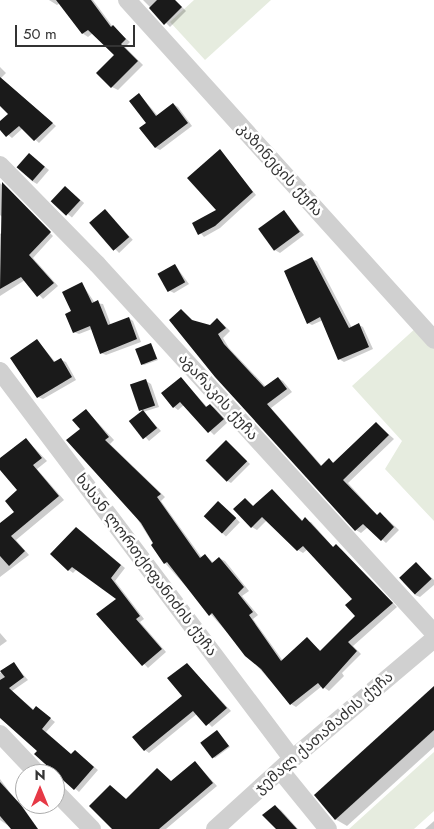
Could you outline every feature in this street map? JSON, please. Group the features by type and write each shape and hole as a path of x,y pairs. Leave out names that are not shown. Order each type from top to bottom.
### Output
{"street":[{"name":"კაზინეცის ქუჩა","path":"127,0 434,340"},
{"name":"აგარაკის ქუჩა","path":"0,164 97,264 434,633"},
{"name":"ხასან ლორთქიფანიძის ქუჩა","path":"0,371 286,764 328,829"},
{"name":"ჯემალ ქათამაძის ქუჩა","path":"215,829 286,764 434,639"},
{"path":"0,734 28,764"},
{"path":"65,801 92,829"}],"shaded area":[{"path":"194,0 271,0 205,60 170,22"},
{"path":"417,327 434,346 434,521 385,469 402,441 352,386"},
{"path":"434,752 434,811 414,829 349,829"}],"building":[{"path":"56,0 91,0 111,27 113,25 126,39 121,44 138,61 111,88 96,73 114,55 88,30 82,34"},
{"path":"157,0 175,0 182,7 164,25 149,8"},
{"path":"0,77 53,123 34,141 19,126 6,137 0,130 0,121 8,114 0,106"},
{"path":"139,93 156,116 173,103 188,123 155,148 139,128 146,123 129,101"},
{"path":"220,149 253,192 215,226 198,235 192,223 216,210 187,178"},
{"path":"29,153 45,167 32,181 17,167"},
{"path":"2,182 51,232 29,255 54,283 37,297 21,277 0,289"},
{"path":"65,186 80,200 66,216 51,201"},
{"path":"105,209 129,237 113,251 89,223"},
{"path":"284,210 300,232 274,251 258,229"},
{"path":"312,257 349,328 359,323 369,347 338,360 320,317 307,324 284,271"},
{"path":"175,264 185,282 168,292 158,274"},
{"path":"82,282 92,303 98,300 108,325 129,317 137,339 100,354 90,326 73,333 65,314 71,311 62,292"},
{"path":"181,309 192,320 210,325 217,318 226,328 218,334 224,344 264,387 278,377 287,389 267,404 321,466 329,458 333,463 376,422 389,435 343,480 377,515 380,512 394,527 381,541 363,524 355,531 215,377 169,320"},
{"path":"37,339 54,362 61,358 72,377 37,398 10,358"},
{"path":"151,343 157,359 141,365 135,349"},
{"path":"181,377 206,407 210,404 224,419 208,433 180,402 173,408 161,393"},
{"path":"146,379 155,405 139,411 130,385"},
{"path":"86,409 109,437 105,440 161,494 157,497 200,558 205,554 212,563 219,557 244,587 238,593 253,612 249,615 281,661 307,637 320,651 355,616 345,605 352,599 303,546 297,551 262,517 251,528 233,509 245,498 253,506 272,489 302,521 305,517 333,547 336,544 393,603 348,642 357,651 323,689 318,683 290,705 261,669 245,656 212,613 209,616 167,562 164,564 151,545 153,543 141,523 66,440 80,429 72,420"},
{"path":"143,410 157,428 143,439 129,421"},
{"path":"26,438 42,458 33,465 59,496 11,536 25,551 9,566 0,556 0,523 14,512 5,501 17,490 0,470 0,458"},
{"path":"226,440 247,461 227,482 205,461"},
{"path":"218,501 236,518 222,533 204,516"},
{"path":"76,527 121,565 111,578 140,616 136,619 162,649 142,666 96,614 116,599 72,567 68,571 50,554"},
{"path":"416,562 432,579 415,595 399,578"},
{"path":"14,662 24,677 9,688 33,710 36,706 51,718 42,729 71,754 75,750 94,767 74,790 65,782 65,764 45,764 34,754 37,751 0,718 0,680 5,677 0,671"},
{"path":"187,663 227,708 206,726 193,711 144,751 132,737 182,696 167,678"},
{"path":"434,686 434,730 335,820 314,795"},
{"path":"217,730 229,746 212,759 200,743"},
{"path":"195,761 213,783 159,829 112,829 89,806 110,785 126,799 157,768 171,781"},
{"path":"0,782 15,798 15,814 27,814 38,829 11,829 0,816"},
{"path":"275,805 297,829 276,829 262,815"}]}
